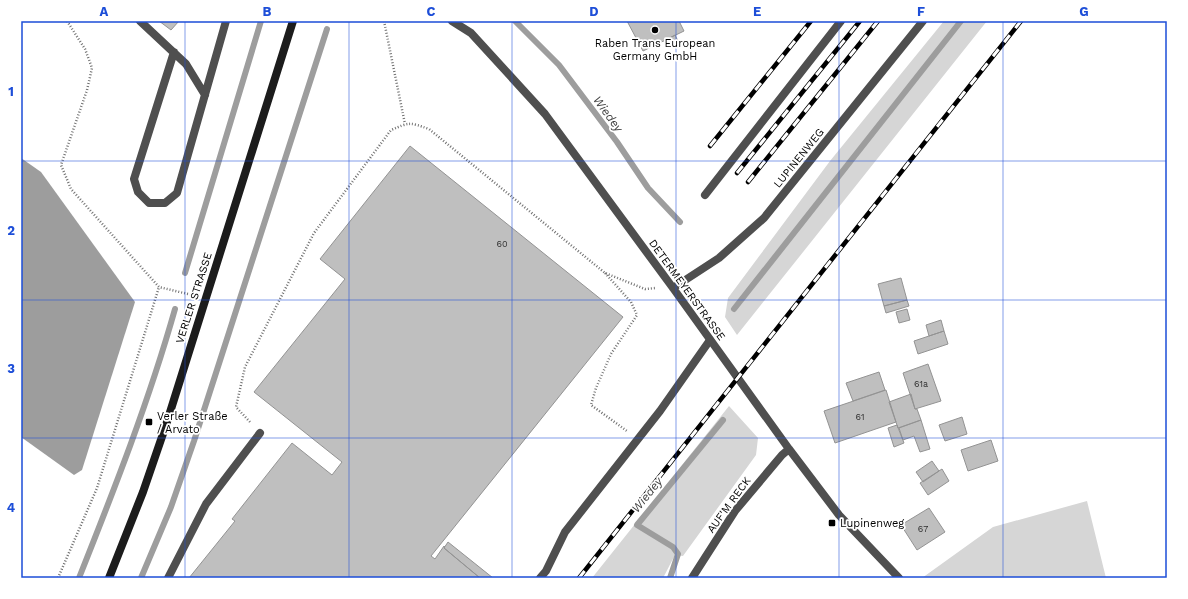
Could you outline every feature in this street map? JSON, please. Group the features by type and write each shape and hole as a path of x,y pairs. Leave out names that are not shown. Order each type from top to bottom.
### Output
{"main road":[{"name":"VERLER STRASSE","path":"109,578 143,492 166,425 293,21"}],"street":[{"path":"140,21 186,64 205,95"},
{"path":"174,52 134,179 138,192 149,203 165,203 177,193 226,21"},
{"name":"DETERMEYERSTRASSE","path":"452,21 471,33 545,114 839,516 899,578"},
{"path":"706,195 841,21"},
{"name":"LUPINENWEG","path":"673,288 719,258 764,218 923,21"},
{"path":"540,578 546,571 564,532 660,411 710,340"},
{"path":"168,578 206,504 260,433"},
{"name":"AUF'M RECK","path":"692,578 735,511 782,455 789,449"}],"path":[{"path":"67,21 85,49 92,68 87,90 61,165 71,189 159,287 206,298"},
{"path":"384,21 405,124"},
{"path":"260,433 236,407 245,367 314,233 391,130 405,124 414,124 429,129 605,273 631,302 637,315 611,354 596,388 591,405 638,439"},
{"path":"605,273 646,289 673,288"},
{"path":"58,578 97,488 159,287"}],"shaded area":[{"path":"944,21 987,21 737,335 725,317 728,298 830,161"},
{"path":"21,158 41,172 135,302 82,470 74,475 21,437"},
{"path":"729,406 758,438 756,455 683,556 675,555 663,578 592,578"},
{"path":"1087,501 1106,578 922,578 993,527"}],"building":[{"path":"159,21 179,21 171,30"},
{"path":"627,21 679,21 684,31 643,51"},
{"path":"675,35 678,41 667,47 664,41"},
{"path":"410,146 623,317 431,556 435,559 444,546 444,548 480,578 189,578 235,521 232,519 292,443 332,475 342,462 254,392 345,279 320,259"},
{"path":"901,278 907,300 884,306 878,284"},
{"path":"907,300 909,306 886,313 884,306"},
{"path":"907,309 910,320 899,323 896,312"},
{"path":"941,320 944,331 929,336 926,325"},
{"path":"944,331 948,344 918,354 914,341"},
{"path":"928,364 941,401 915,409 903,373"},
{"path":"879,372 885,390 853,401 846,383"},
{"path":"886,390 896,422 835,443 824,411"},
{"path":"911,394 915,409 917,409 921,420 898,428 889,402"},
{"path":"962,417 967,434 945,441 939,425"},
{"path":"921,420 930,449 920,452 914,436 903,440 899,428"},
{"path":"897,425 904,443 894,447 888,428"},
{"path":"991,440 998,461 968,471 961,450"},
{"path":"932,461 939,471 923,482 916,472"},
{"path":"942,469 949,481 928,495 920,483"},
{"path":"929,508 945,532 917,550 901,525"},
{"path":"448,542 493,578 480,578 444,548"}],"waterway":[{"path":"185,273 261,21"},
{"name":"Wiedey","path":"515,21 559,65 617,142 648,188 680,222"},
{"path":"734,309 961,21"},
{"path":"141,578 171,507 194,441 327,29"},
{"path":"79,578 142,411 175,309"},
{"name":"Wiedey","path":"670,578 678,554 673,547 637,525 723,420"}],"railway":[{"path":"710,146 811,21"},
{"path":"737,173 860,21"},
{"path":"748,182 878,21"},
{"path":"579,578 1021,21"}],"place":[{"name":"Raben Trans European Germany GmbH","path":"655,30"},
{"name":"Verler Straße / Arvato","path":"149,422"},
{"name":"Lupinenweg","path":"832,523"}]}
